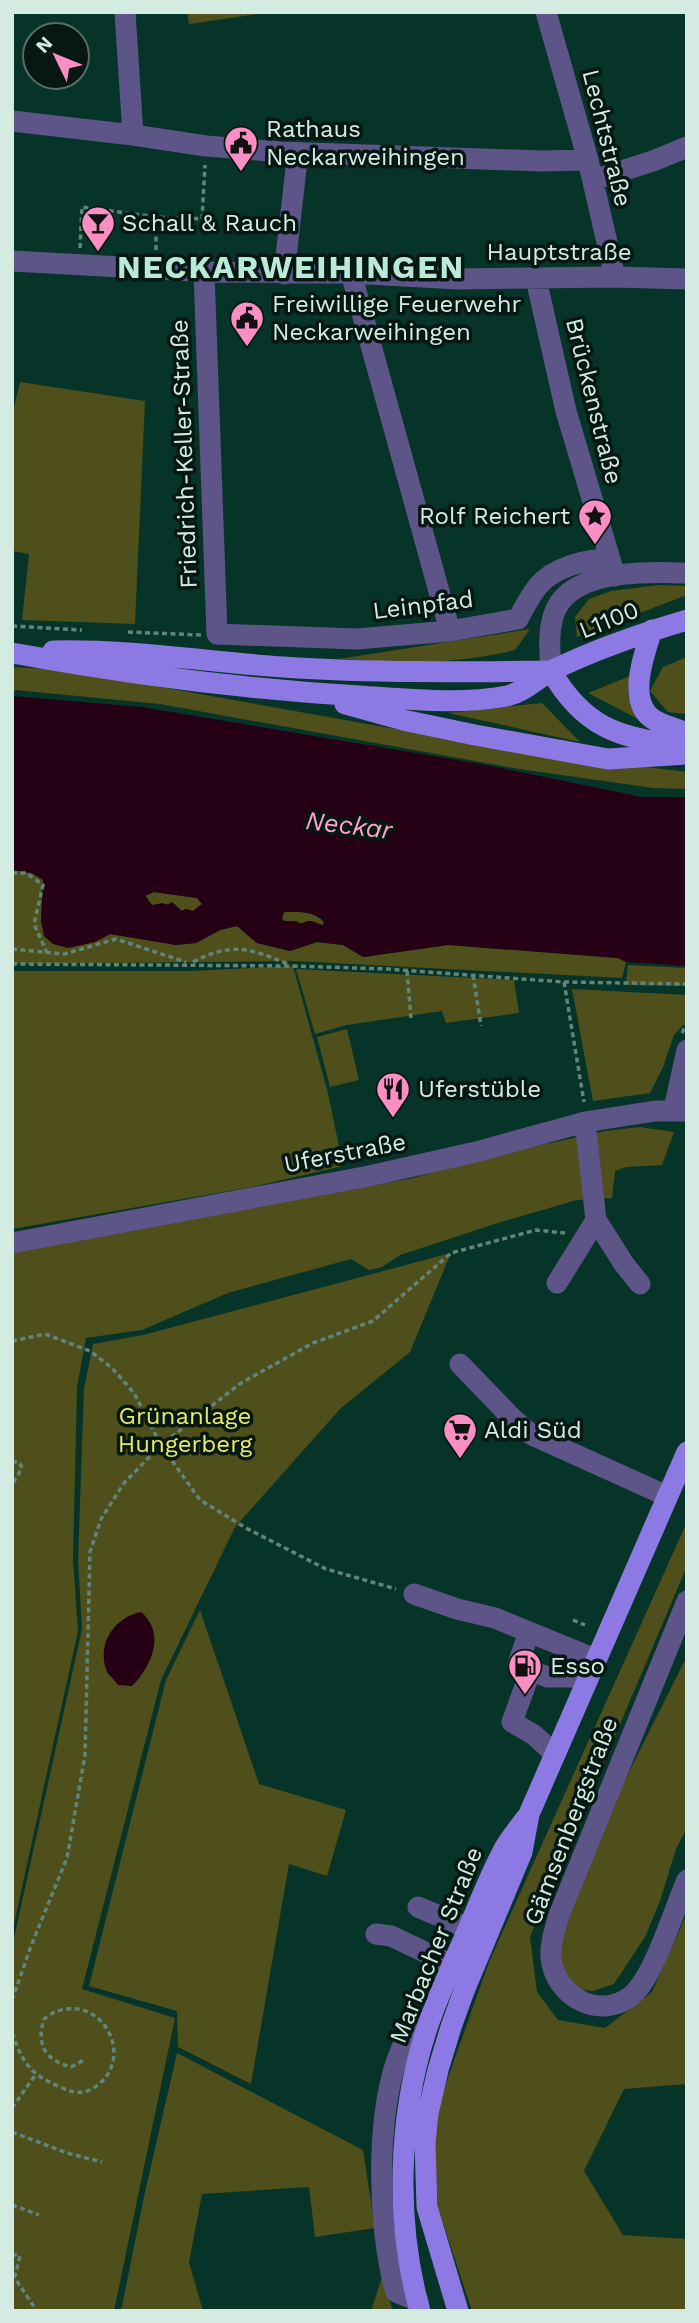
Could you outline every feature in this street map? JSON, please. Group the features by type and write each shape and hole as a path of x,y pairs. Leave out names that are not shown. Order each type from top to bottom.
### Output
{"main road":[{"name":"L1100","path":"551,671 652,630 687,620"},
{"path":"652,630 642,658 638,682 644,708 653,720 687,733"},
{"path":"12,652 92,650 281,667 403,673 551,671"},
{"path":"12,652 159,677 306,693 395,699 475,699 510,695 535,684 551,671"},
{"path":"551,671 563,693 589,719 614,731 647,741 687,746"},
{"path":"306,693 403,720 608,758 687,754"},
{"name":"Marbacher Straße","path":"456,2305 427,2207 425,2143 438,2070 464,1991 493,1876 522,1852 529,1814 687,1452"},
{"name":"Marbacher Straße","path":"419,2306 408,2248 403,2163 407,2115 415,2070 432,2015 452,1965 478,1932"},
{"path":"419,2306 456,2305"}],"street":[{"path":"125,12 133,135"},
{"name":"Lechtstraße","path":"547,12 590,170 615,277"},
{"path":"12,121 206,146 338,155 541,161 590,170 653,161 687,147"},
{"path":"284,274 296,169"},
{"name":"Hauptstraße","path":"12,261 204,272 458,279 687,279"},
{"name":"Friedrich-Keller-Straße","path":"204,272 217,634"},
{"path":"351,274 450,631"},
{"name":"Brückenstraße","path":"536,279 566,411 617,570"},
{"name":"Leinpfad","path":"217,634 357,639 450,631 518,619 540,584 569,566 589,559 617,570 687,573"},
{"path":"551,671 549,636 554,614 564,597 582,584 617,570"},
{"path":"680,1110 687,1050"},
{"name":"Uferstraße","path":"12,1243 369,1177 475,1153 585,1122 620,1115 680,1110"},
{"path":"585,1122 596,1220 640,1284"},
{"path":"557,1283 596,1220"},
{"path":"460,1364 532,1435 667,1496"},
{"path":"415,1594 495,1618 529,1632 592,1668"},
{"name":"Gämsenbergstraße","path":"687,1601 559,1915 552,1940 551,1958 555,1974 566,1990 579,2002 596,2006 612,2005 630,1996 643,1983 687,1880"},
{"path":"529,1632 517,1664 547,1677 592,1668"},
{"path":"531,1670 512,1722 534,1735 555,1754"},
{"path":"418,1907 478,1932"},
{"path":"376,1934 391,1936 452,1965"}],"path":[{"path":"79,265 82,207 156,217 202,219 206,146"},
{"path":"156,217 156,268"},
{"path":"12,873 26,873 43,885 34,925 47,953"},
{"path":"12,949 64,954 116,939 191,964 216,950 254,950 293,966"},
{"path":"13,963 293,966 564,982 687,984"},
{"path":"407,971 411,1018"},
{"path":"473,975 481,1026"},
{"path":"564,982 585,1122"},
{"path":"12,2000 31,1945 67,1858 85,1755 90,1552 101,1519 124,1483 161,1445 241,1383 313,1343 373,1321 451,1253 536,1230 566,1233"},
{"path":"12,1341 44,1335 90,1351 112,1368 134,1394 161,1445 200,1500 246,1528 326,1569 415,1594"},
{"path":"12,1461 20,1463 22,1468 12,1485"},
{"path":"573,1620 585,1625"},
{"path":"12,2033 21,2059 36,2074 76,2094 89,2092 109,2076 115,2057 110,2031 94,2014 75,2009 59,2010 44,2019 40,2033 43,2047 55,2062 71,2067 84,2060"},
{"path":"12,2108 36,2074"},
{"path":"12,2132 67,2153 102,2162"},
{"path":"12,2205 39,2214"},
{"path":"12,2254 20,2256 13,2274 37,2311"}],"green space":[{"path":"187,12 271,12 189,24"},
{"path":"20,382 145,401 135,624 22,620 29,554 12,551 12,416"},
{"path":"658,585 687,586 687,595 577,637 575,617 589,599 611,591"},
{"path":"530,629 515,650 492,655 427,662 339,659"},
{"path":"687,657 687,714 668,712 650,691 663,667"},
{"path":"12,667 66,670 524,752 687,772 687,789 653,788 519,769 160,704 15,690 12,696"},
{"path":"630,676 628,696 640,720 588,693"},
{"path":"542,703 580,742 448,713"},
{"path":"12,870 32,873 43,880 41,921 68,948 93,942 110,934 176,945 196,943 220,930 237,926 257,943 290,951 317,942 343,945 364,957 448,945 618,958 626,962 622,978 293,961 12,964"},
{"path":"154,892 197,898 202,904 193,911 182,911 175,904 152,905 145,895"},
{"path":"284,912 310,914 324,922 323,925 284,921"},
{"path":"628,965 687,968 687,986 626,985"},
{"path":"293,966 328,1093 343,1166 252,1187 12,1229 12,971 190,971"},
{"path":"296,969 514,980 519,1013 446,1023 442,1011 347,1025 315,1034"},
{"path":"572,989 687,995 687,1021 674,1035 650,1093 593,1101"},
{"path":"347,1029 359,1080 330,1087 317,1037"},
{"path":"640,1127 674,1132 662,1165 626,1167 615,1171 612,1198 577,1200 501,1222 400,1255 382,1267 369,1270 351,1259 228,1293 142,1330 86,1338 77,1387 73,1560 78,1631 12,1933 12,1253 413,1178 486,1157 605,1131"},
{"name":"Grünanlage Hungerberg","path":"451,1253 410,1352 340,1409 235,1527 161,1680 82,1989 175,2018 114,2311 12,2311 12,1947 82,1629 78,1560 84,1389 93,1344 143,1335"},
{"path":"687,1522 687,1566 530,1937 537,1992 558,2020 605,2028 652,1992 687,1913 687,2084 624,2089 584,2171 623,2235 687,2239 687,2311 472,2311 438,2208 433,2120 489,1962"},
{"path":"200,1610 259,1784 346,1810 327,1876 289,1864 251,2084 178,2047 177,2011 89,1986 166,1680"},
{"path":"687,1656 687,1828 676,1849 660,1901 645,1937 614,1984 593,1991 569,1989 552,1956 567,1896"},
{"path":"177,2053 363,2150 375,2228 315,2237 309,2187 202,2194 189,2262 203,2311 121,2311"},
{"path":"382,2277 393,2311 371,2311"}],"water":[{"name":"Neckar","path":"12,696 141,707 481,764 642,797 687,797 687,966 448,945 363,957 343,945 317,942 290,951 257,943 237,926 220,930 196,943 176,945 110,934 95,942 68,948 53,944 44,936 41,921 43,880 32,873 12,870","holes":["154,892 197,898 202,904 193,911 181,911 172,902 167,905 152,905 145,896","284,912 311,914 324,922 323,925 312,921 301,924 284,921"]},
{"path":"141,1612 149,1620 153,1630 150,1659 132,1686 118,1685 107,1672 104,1662 106,1642 115,1626"}],"place":[{"name":"Rathaus Neckarweihingen","path":"241,173"},
{"name":"Schall & Rauch","path":"98,253"},
{"name":"Freiwillige Feuerwehr Neckarweihingen","path":"247,348"},
{"name":"Rolf Reichert","path":"595,546"},
{"name":"Uferstüble","path":"393,1119"},
{"name":"Aldi Süd","path":"460,1460"},
{"name":"Esso","path":"525,1696"}],"district":[{"name":"NECKARWEIHINGEN","path":"291,267"}]}
